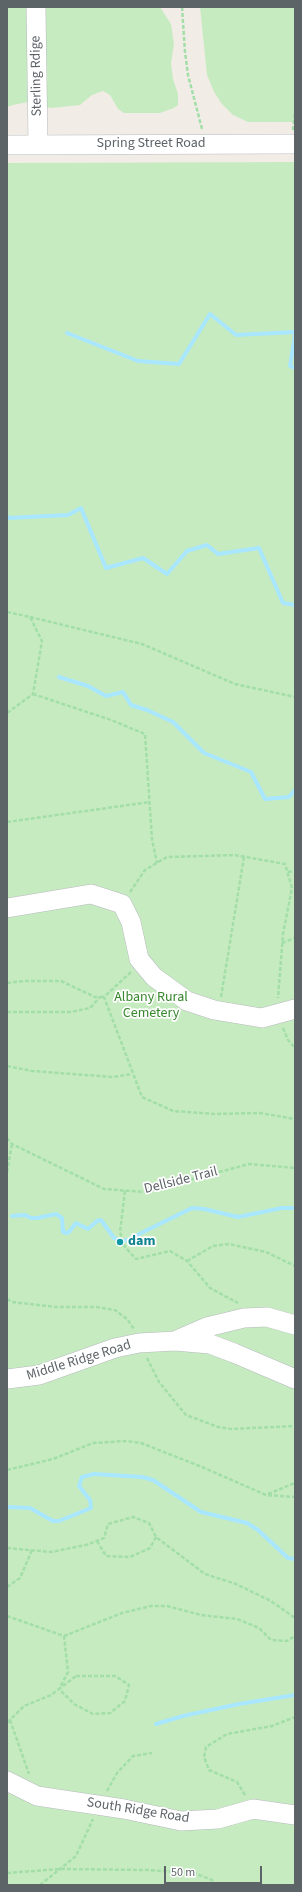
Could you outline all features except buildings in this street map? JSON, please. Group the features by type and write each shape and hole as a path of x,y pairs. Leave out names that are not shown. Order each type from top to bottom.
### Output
{"street":[{"name":"Sterling Rdige","path":"36,7 38,145"},
{"name":"Spring Street Road","path":"7,145 205,143 295,144"},
{"path":"7,908 91,894 122,904 132,922 139,959 154,977 187,1001 219,1011 262,1018 287,1011"},
{"name":"Middle Ridge Road","path":"175,1341 207,1327 244,1318 267,1317 295,1325"},
{"name":"Middle Ridge Road","path":"7,1379 39,1375 115,1348 139,1342 175,1341 210,1344 295,1379"},
{"name":"South Ridge Road","path":"7,1781 37,1796 100,1805 181,1821 218,1820 253,1809 295,1815"}],"path":[{"path":"182,7 188,74 205,143"},
{"path":"7,612 142,644 235,684 295,697"},
{"path":"7,712 33,694 42,641 30,618"},
{"path":"33,694 111,720 145,734 152,839 156,863"},
{"path":"7,822 150,802"},
{"path":"122,904 145,870 167,857 235,856 285,864 292,888 282,943 288,1040 295,1048"},
{"path":"219,1011 244,857"},
{"path":"287,872 295,872"},
{"path":"282,943 295,938"},
{"path":"7,983 24,981 61,981 95,997 104,997 142,963"},
{"path":"7,1012 71,1012 90,1008 100,997"},
{"path":"104,997 132,1074 142,1096 173,1111 215,1114 260,1113 295,1119"},
{"path":"7,1066 114,1078 132,1074"},
{"name":"Dellside Trail","path":"7,1138 12,1144 104,1189 145,1192 249,1164 295,1168"},
{"path":"7,1172 12,1144"},
{"path":"125,1191 120,1232 125,1247 136,1259 170,1251 187,1261 210,1288 240,1305"},
{"path":"187,1261 213,1246 229,1244 266,1252 295,1266"},
{"path":"7,1299 12,1302 56,1307 96,1307 115,1310 126,1319 159,1382 186,1415 218,1427 231,1429 295,1426"},
{"path":"7,1470 53,1459 93,1444 126,1441 141,1443 202,1467 266,1495 295,1497"},
{"path":"266,1495 295,1483"},
{"path":"7,1548 51,1552 98,1541 104,1538 108,1524 134,1517 149,1523 156,1537 205,1574 236,1584 271,1601 295,1618"},
{"path":"98,1541 106,1556 130,1557 150,1548 156,1537"},
{"path":"7,1587 20,1578 32,1550"},
{"path":"7,1616 64,1636 122,1613 151,1606 167,1606 201,1615 237,1619 259,1628 271,1640 287,1641 295,1636"},
{"path":"59,1689 68,1672 64,1636"},
{"path":"7,1723 24,1706 52,1696 59,1689 76,1676 115,1676 129,1685 125,1701 110,1712 93,1714 74,1704 59,1689"},
{"path":"253,1809 237,1782 209,1770 204,1757 206,1747 228,1734 272,1726 295,1717"},
{"path":"10,1720 37,1796"},
{"path":"40,1885 76,1856 117,1773 133,1756 152,1753"},
{"path":"7,1873 60,1869 147,1870 194,1873 212,1880 213,1885"}],"green space":[{"path":"7,7 160,7 171,24 174,44 171,63 173,79 178,94 178,105 160,113 124,113 118,109 110,95 103,91 92,95 80,105 51,108 28,102 7,107"},
{"path":"200,7 295,7 295,122 248,122 233,115 222,104 214,92 207,75"},
{"name":"Albany Rural Cemetery","path":"295,162 295,1885 7,1885 7,163"}],"waterway":[{"path":"67,333 138,361 179,364 210,314 236,335 295,332"},
{"path":"295,335 290,366 295,368"},
{"path":"7,516 8,518 68,515 81,508 106,568 143,558 167,574 187,551 207,545 218,554 259,548 283,603 295,605"},
{"path":"59,677 88,686 106,696 123,692 131,705 147,710 173,722 204,753 251,772 265,799 289,797 295,790"},
{"path":"12,1216 25,1215 31,1218 37,1218 56,1214 62,1218 63,1232 66,1233 69,1232 76,1223 88,1229 97,1221 101,1220 114,1238 120,1241 127,1240 192,1208 204,1209 238,1217 282,1208 295,1208"},
{"path":"7,1507 30,1508 53,1521 59,1521 91,1508 90,1500 79,1486 82,1477 94,1474 142,1477 153,1480 201,1512 247,1523 258,1530 288,1558 295,1559"},
{"path":"156,1724 183,1716 239,1704 295,1695"}],"place":[{"name":"dam","path":"120,1242"}]}
